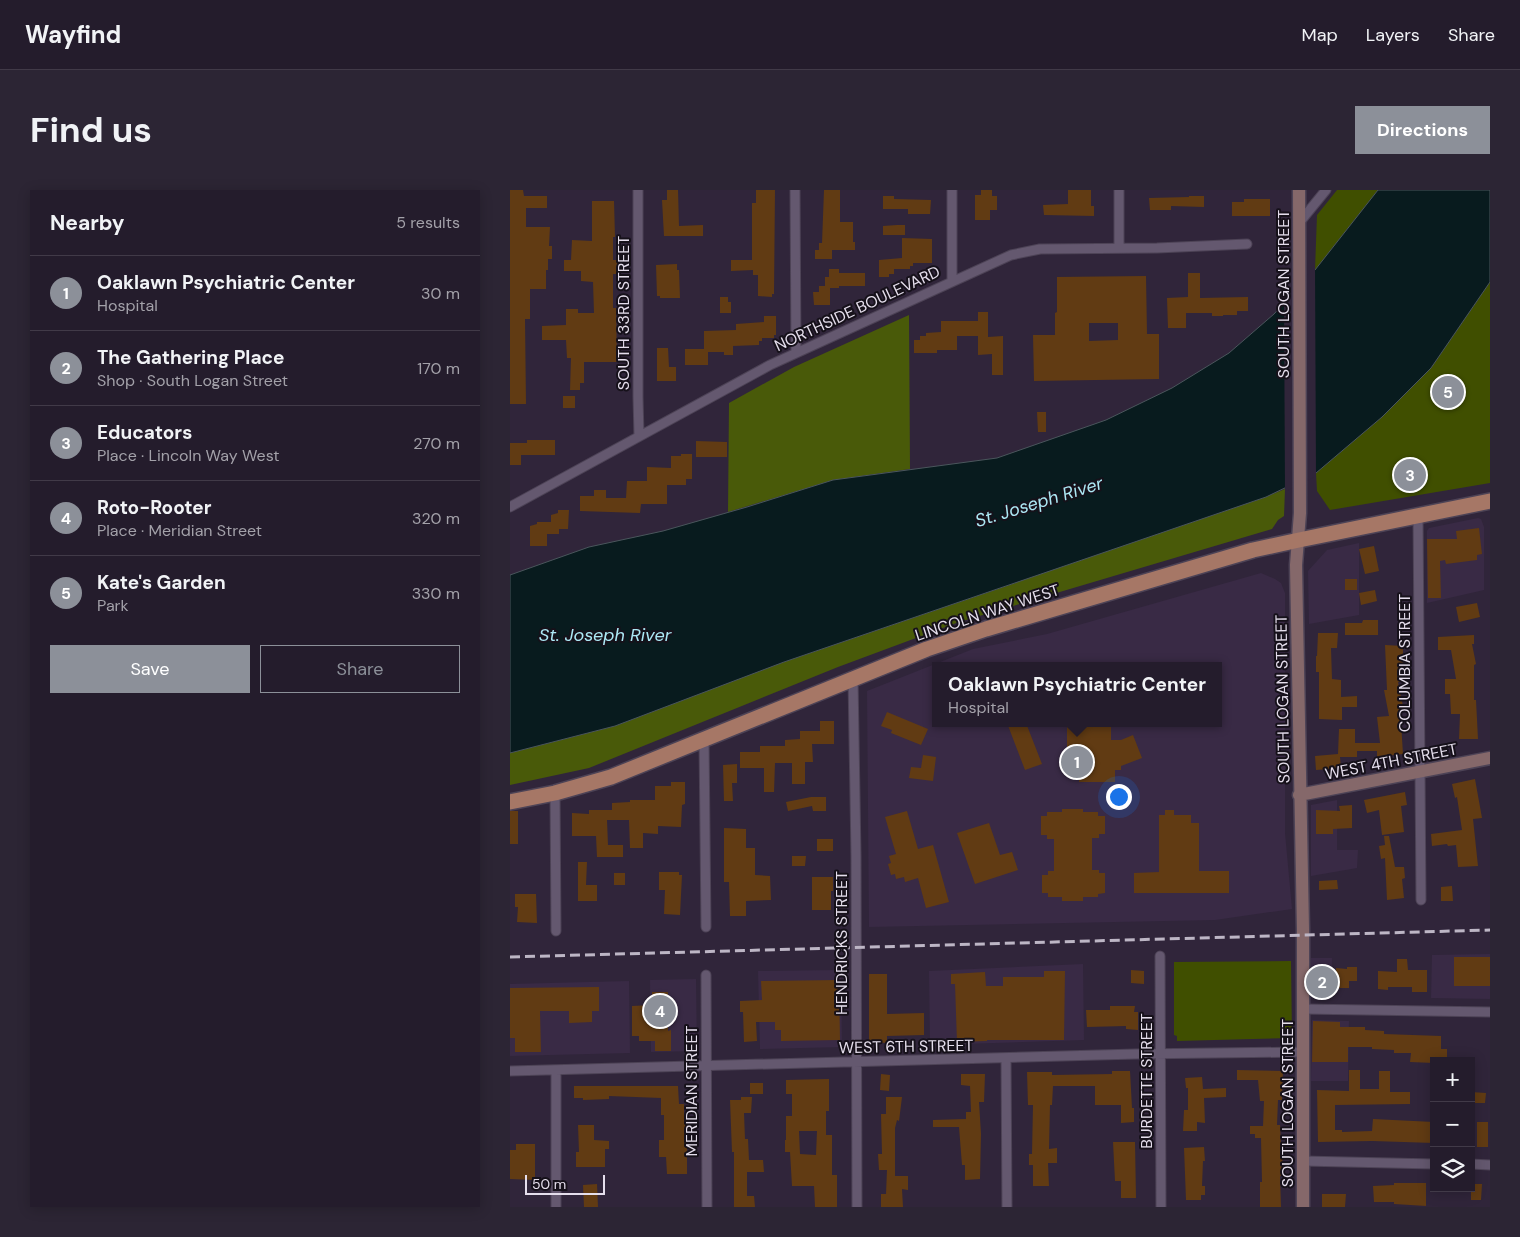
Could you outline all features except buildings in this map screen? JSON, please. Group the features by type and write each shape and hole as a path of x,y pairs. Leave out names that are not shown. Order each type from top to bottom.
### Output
{"main road":[{"name":"LINCOLN WAY WEST","path":"510,802 555,793 611,777 650,763 853,678 927,649 986,629 1253,550 1490,501"}],"street":[{"name":"SOUTH 33RD STREET","path":"638,190 639,436"},
{"path":"795,190 796,352"},
{"path":"952,190 952,281"},
{"path":"1119,190 1119,248"},
{"name":"SOUTH LOGAN STREET","path":"1299,190 1300,513 1296,565 1303,929 1304,1207"},
{"path":"1299,223 1326,190"},
{"name":"NORTHSIDE BOULEVARD","path":"510,506 796,352 1011,255 1031,250 1247,244"},
{"name":"COLUMBIA STREET","path":"1418,515 1421,900"},
{"name":"HENDRICKS STREET","path":"853,678 857,1207"},
{"path":"704,739 706,926"},
{"name":"WEST 4TH STREET","path":"1299,796 1490,758"},
{"path":"555,793 556,931"},
{"name":"BURDETTE STREET","path":"1160,956 1161,1207"},
{"name":"MERIDIAN STREET","path":"706,976 707,1207"},
{"path":"1303,1009 1490,1012"},
{"name":"WEST 6TH STREET","path":"510,1071 1303,1052"},
{"path":"1006,1058 1007,1207"},
{"path":"556,1070 556,1207"},
{"path":"1303,1162 1430,1164"},
{"path":"1475,1164 1490,1165"}],"shaded area":[{"path":"1481,519 1484,527 1484,590 1427,603 1427,531 1429,528"},
{"path":"1359,543 1359,615 1309,624 1308,571 1327,550"},
{"path":"1261,573 1281,583 1285,593 1285,833 1292,909 1215,920 869,927 867,691 932,665 932,727 1222,727 1222,662 940,662 973,649 1047,634"},
{"path":"1337,800 1337,850 1358,850 1357,868 1311,876 1311,805"},
{"path":"1490,954 1490,999 1431,998 1432,955"},
{"path":"1311,958 1332,958 1331,996 1314,996 1311,991"},
{"path":"1083,964 1084,1040 930,1045 929,971"},
{"path":"841,970 842,1047 760,1049 758,971"},
{"path":"696,979 697,1051 651,1052 650,980"},
{"path":"629,981 630,1053 510,1056 510,984"},
{"path":"1312,1020 1349,1021 1348,1081 1311,1081"}],"green space":[{"path":"1337,190 1378,190 1315,270 1317,215"},
{"path":"1490,282 1490,483 1330,510 1317,491 1316,473 1382,417 1431,368"},
{"path":"909,315 910,469 833,480 728,512 729,403 794,367"},
{"path":"1285,489 1284,516 1278,520 1272,529 959,622 838,667 589,768 510,785 510,753 615,726 784,662"},
{"path":"1291,961 1292,1038 1177,1041 1177,1036 1174,1035 1174,962"}],"water":[{"name":"St. Joseph River","path":"1378,190 1490,190 1490,282 1431,368 1382,417 1316,473 1266,497 784,662 615,726 510,753 510,575 589,547 663,531 833,480 997,458 1106,420 1172,388 1229,353 1274,314 1315,270"}],"pier":[{"path":"1315,266 1316,476 1285,492 1284,301"}],"railway":[{"path":"510,957 1490,930"}],"place":[{"name":"Kate's Garden","path":"1448,392"},
{"name":"Educators","path":"1410,475"},
{"name":"Oaklawn Psychiatric Center","path":"1077,762"},
{"name":"The Gathering Place","path":"1322,982"},
{"name":"Roto-Rooter","path":"660,1011"}]}
